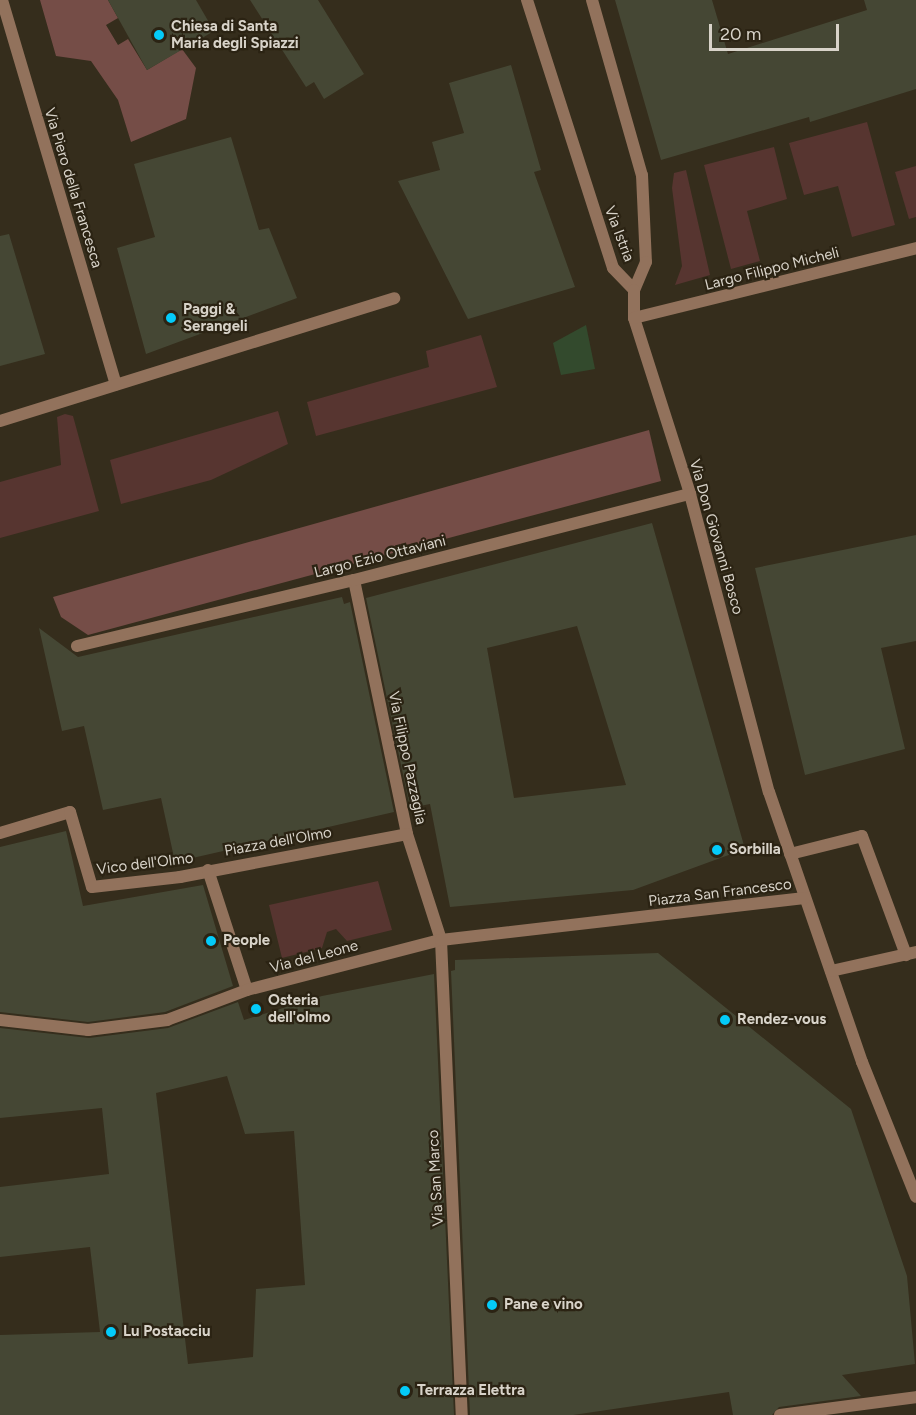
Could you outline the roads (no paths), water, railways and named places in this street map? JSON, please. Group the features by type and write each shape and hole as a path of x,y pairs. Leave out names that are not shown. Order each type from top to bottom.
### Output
{"street":[{"name":"Via Piero della Francesca","path":"2,0 116,384"},
{"name":"Via Istria","path":"527,0 613,268 634,290 646,262 642,175 592,0"},
{"name":"Largo Filippo Micheli","path":"634,318 916,248"},
{"name":"Via Don Giovanni Bosco","path":"634,290 634,318 690,494 769,792"},
{"path":"0,421 394,297"},
{"name":"Largo Ezio Ottaviani","path":"77,646 354,580 690,494"},
{"name":"Via Filippo Pazzaglia","path":"354,580 407,834 441,940"},
{"name":"Piazza San Francesco","path":"769,792 862,1062 911,1165 916,1197"},
{"name":"Vico dell'Olmo","path":"0,833 70,812 92,887 180,877 208,870"},
{"name":"Piazza dell'Olmo","path":"247,990 208,870 407,834"},
{"name":"Piazza San Francesco","path":"790,854 862,836 911,953 831,971"},
{"name":"Piazza San Francesco","path":"639,918 805,898"},
{"name":"Via del Leone","path":"0,1020 88,1030 167,1020 247,990 441,940 639,918"},
{"name":"Via San Marco","path":"441,940 462,1415"},
{"path":"780,1415 916,1397"}],"place":[{"name":"Chiesa di Santa Maria degli Spiazzi","path":"159,35"},
{"name":"Paggi & Serangeli","path":"171,318"},
{"name":"Sorbilla","path":"717,850"},
{"name":"People","path":"211,941"},
{"name":"Osteria dell'olmo","path":"256,1009"},
{"name":"Rendez-vous","path":"725,1020"},
{"name":"Pane e vino","path":"492,1305"},
{"name":"Lu Postacciu","path":"111,1332"},
{"name":"Terrazza Elettra","path":"405,1391"}]}
